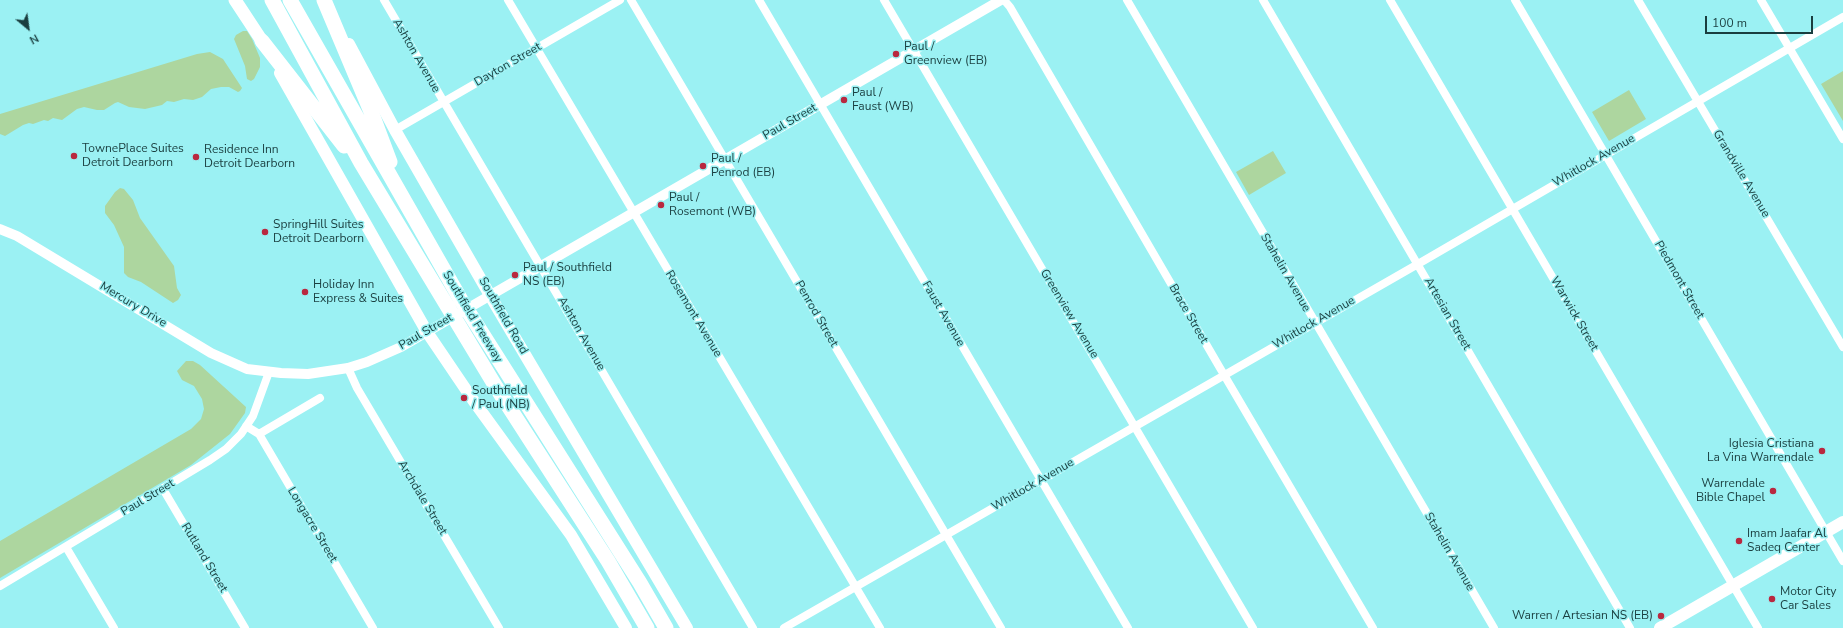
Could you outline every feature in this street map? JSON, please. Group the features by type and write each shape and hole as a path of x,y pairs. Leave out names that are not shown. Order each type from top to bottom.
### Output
{"highway":[{"name":"Southfield Freeway","path":"272,0 361,163 496,387 608,561 647,628"},
{"name":"Southfield Freeway","path":"290,0 461,300 640,583 666,627"},
{"path":"324,0 387,151 397,188"},
{"path":"262,41 340,142 361,163"},
{"path":"634,606 642,628"}],"main road":[{"path":"235,0 262,41 473,400 571,535 626,628"},
{"name":"Southfield Road","path":"324,0 487,297 687,628"},
{"path":"1660,628 1843,522"}],"street":[{"name":"Ashton Avenue","path":"384,0 753,628"},
{"name":"Rosemont Avenue","path":"508,0 880,628"},
{"name":"Dayton Street","path":"395,130 620,0"},
{"name":"Penrod Street","path":"631,0 1001,628"},
{"name":"Faust Avenue","path":"759,0 1128,628"},
{"name":"Greenview Avenue","path":"884,0 1252,628"},
{"name":"Paul Street","path":"0,586 163,489 226,449 241,434 253,416 269,372 308,374 348,368 385,355 431,330 1002,0"},
{"name":"Brace Street","path":"1002,0 1018,20 1373,628"},
{"name":"Stahelin Avenue","path":"1127,0 1314,323 1494,628"},
{"name":"Artesian Street","path":"1263,0 1630,628"},
{"name":"Warwick Street","path":"1390,0 1758,628"},
{"name":"Piedmont Street","path":"1515,0 1843,561"},
{"name":"Grandville Avenue","path":"1638,0 1843,347"},
{"path":"1762,0 1843,139"},
{"name":"Whitlock Avenue","path":"784,628 1418,264 1843,17"},
{"name":"Mercury Drive","path":"0,229 17,236 211,353 247,369 269,372"},
{"name":"Archdale Street","path":"348,368 358,388 499,628"},
{"path":"259,434 320,398"},
{"name":"Longacre Street","path":"246,426 259,434 373,628"},
{"name":"Rutland Street","path":"163,489 245,628"},
{"path":"66,547 114,628"}],"green space":[{"path":"243,31 247,31 260,58 260,67 254,79 251,81 247,79 245,66 234,39 236,35"},
{"path":"210,52 223,59 242,88 240,91 238,92 229,87 221,87 211,89 202,97 193,100 184,99 174,102 167,101 162,105 145,109 129,107 118,102 104,110 84,107 77,109 62,120 53,118 48,121 44,120 33,124 29,123 5,136 0,134 0,114 197,54"},
{"path":"1843,71 1843,121 1821,84"},
{"path":"1629,90 1646,119 1609,141 1592,112"},
{"path":"1273,151 1286,173 1249,195 1236,172"},
{"path":"120,188 124,189 133,200 140,218 174,266 177,288 181,295 178,300 173,303 141,282 128,277 124,273 124,247 114,225 105,213 105,206 115,192"},
{"path":"186,361 193,361 200,365 246,407 245,413 230,434 191,465 0,578 0,541 191,429 201,419 204,409 202,399 194,386 182,380 177,371"}],"place":[{"name":"Paul / Greenview (EB)","path":"896,54"},
{"name":"Paul / Faust (WB)","path":"844,100"},
{"name":"TownePlace Suites Detroit Dearborn","path":"74,156"},
{"name":"Residence Inn Detroit Dearborn","path":"196,157"},
{"name":"Paul / Penrod (EB)","path":"703,166"},
{"name":"Paul / Rosemont (WB)","path":"661,205"},
{"name":"SpringHill Suites Detroit Dearborn","path":"265,232"},
{"name":"Paul / Southfield NS (EB)","path":"515,275"},
{"name":"Holiday Inn Express & Suites","path":"305,292"},
{"name":"Southfield / Paul (NB)","path":"464,398"},
{"name":"Iglesia Cristiana La Vina Warrendale","path":"1822,451"},
{"name":"Warrendale Bible Chapel","path":"1773,491"},
{"name":"Imam Jaafar Al Sadeq Center","path":"1739,541"},
{"name":"Motor City Car Sales","path":"1772,599"},
{"name":"Warren / Artesian NS (EB)","path":"1661,616"}]}
